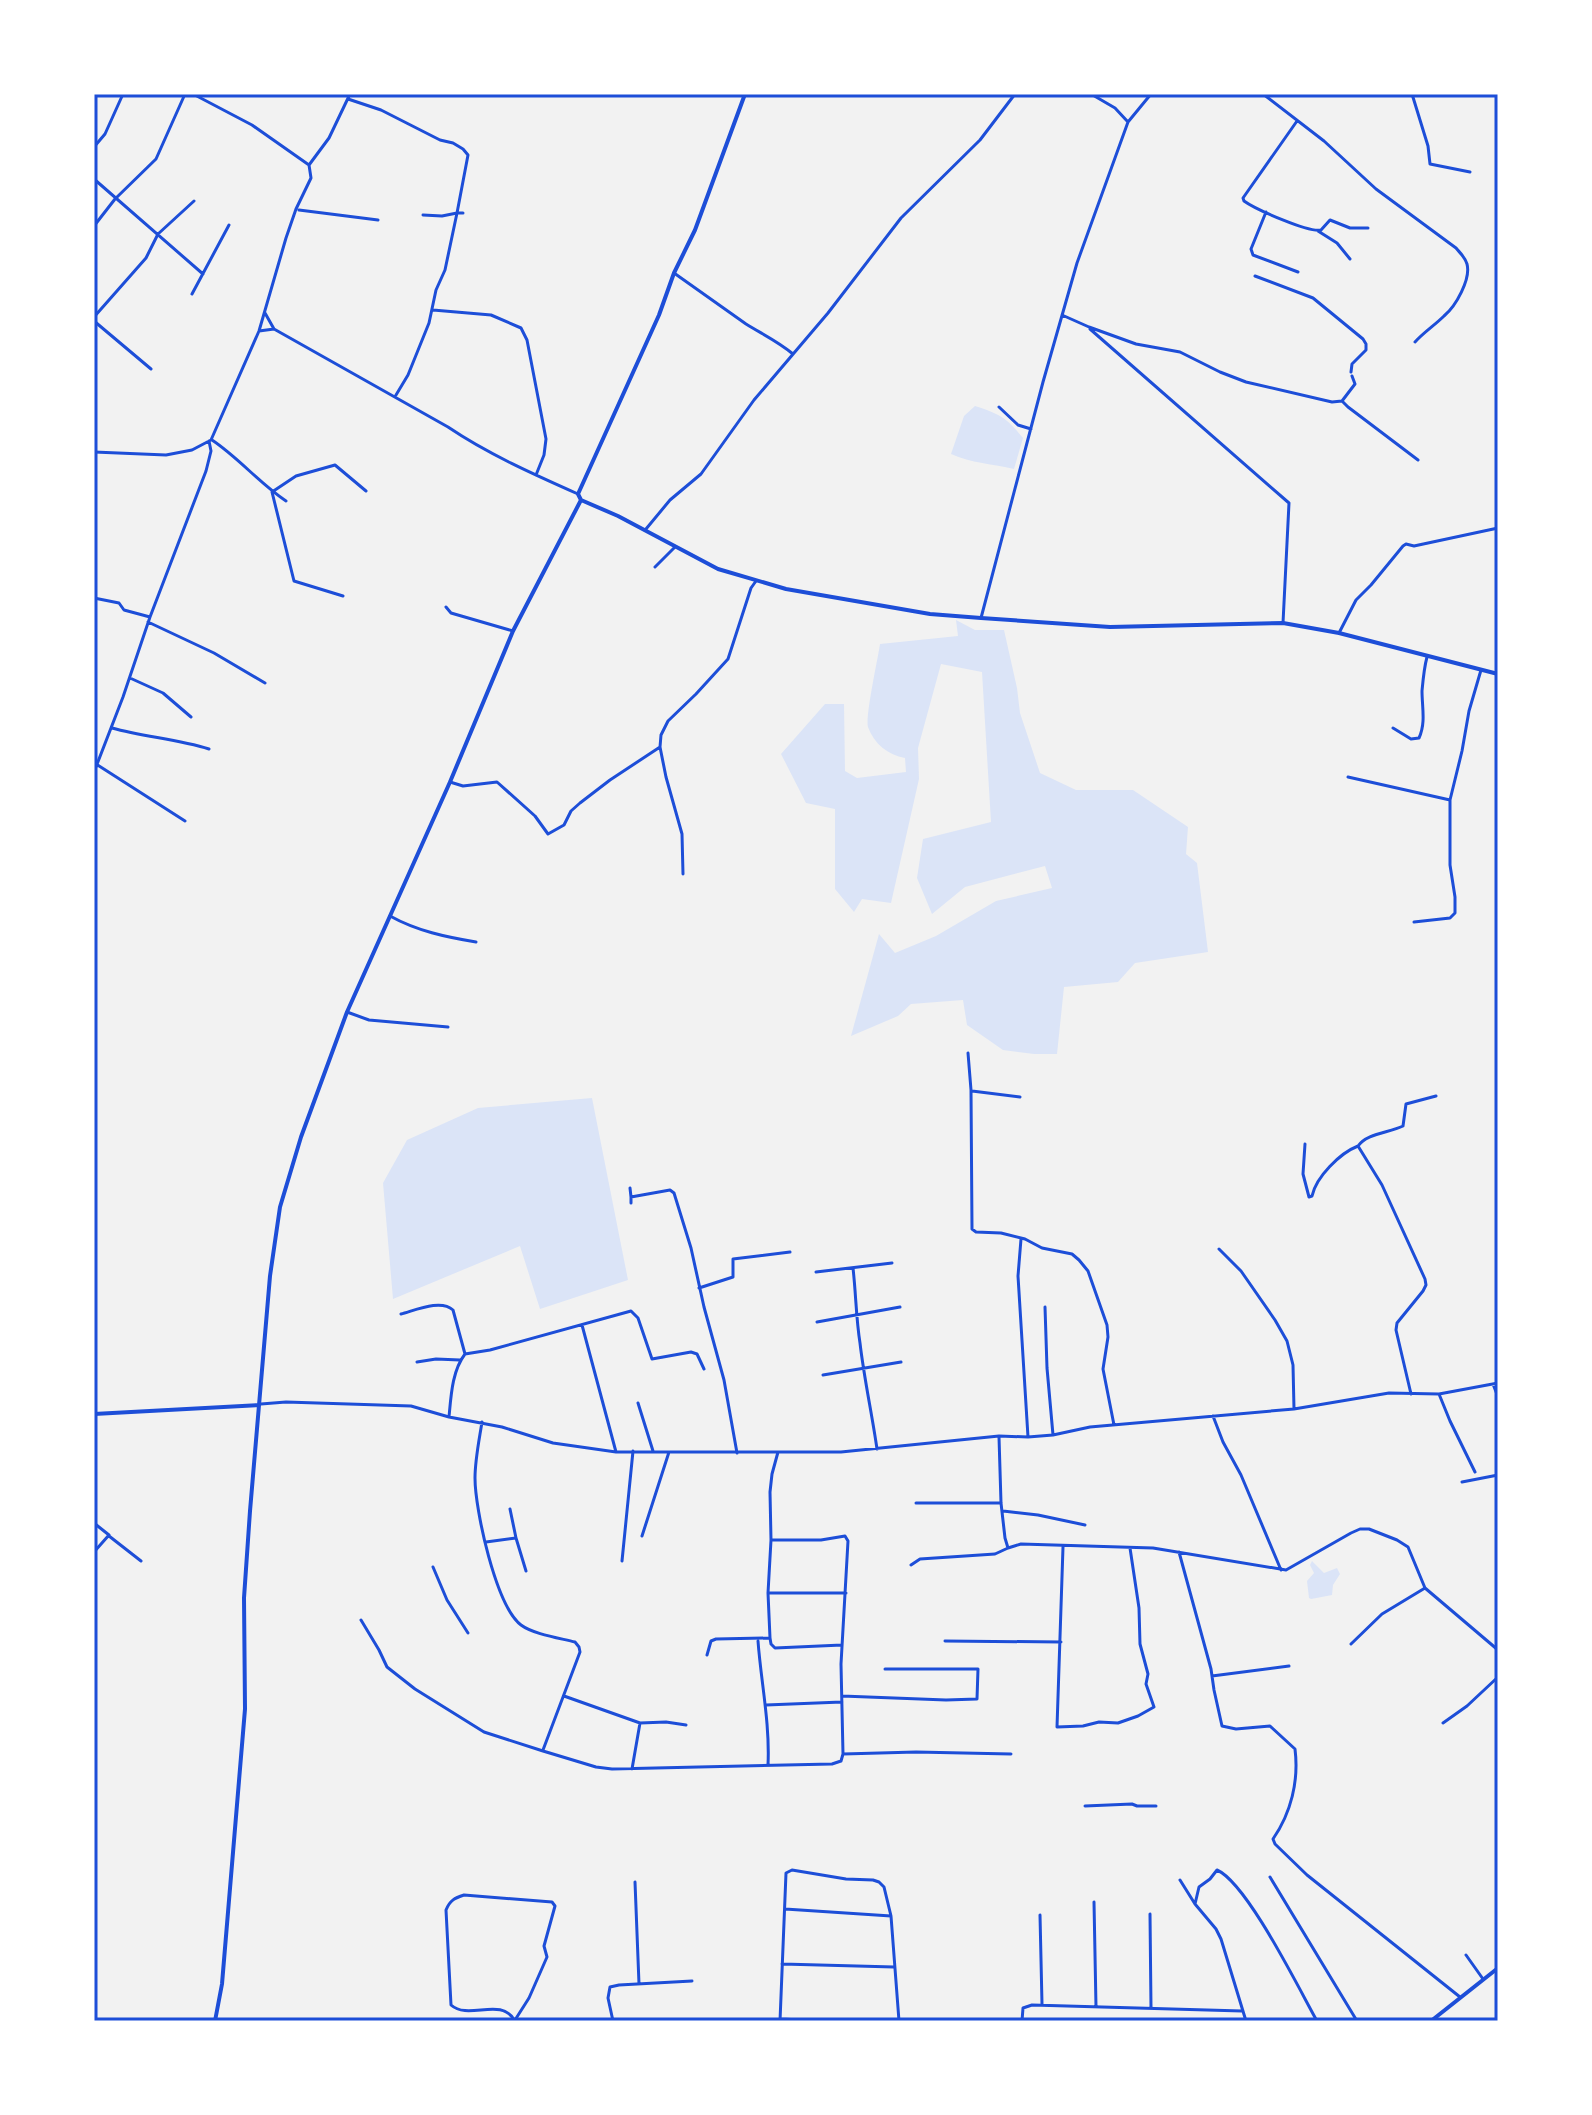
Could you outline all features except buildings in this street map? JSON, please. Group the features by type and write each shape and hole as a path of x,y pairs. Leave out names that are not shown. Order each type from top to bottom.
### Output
{"street":[{"path":"94,147 105,134 123,94"},
{"path":"94,226 115,199 156,159 185,94"},
{"path":"193,94 252,125 309,165"},
{"path":"578,494 695,230 745,94"},
{"path":"645,530 670,500 701,474 754,400 828,313 901,218 980,140 1015,94"},
{"path":"1091,94 1115,108 1128,122"},
{"path":"981,618 1077,263 1128,122 1151,94"},
{"path":"1263,94 1324,141 1376,189 1456,248 1466,260 1467,276 1455,302 1448,313 1415,342"},
{"path":"1412,94 1428,146 1430,164 1470,172"},
{"path":"94,772 206,471 210,441 259,331 296,209 311,178 309,165 329,138 349,96 463,149 468,155 445,270 436,290 433,310 408,375 395,397"},
{"path":"1297,121 1243,198 1248,204 1266,212 1310,231 1318,231 1337,243 1350,259"},
{"path":"94,179 203,274"},
{"path":"151,369 94,319 146,258 158,234 194,201"},
{"path":"296,209 378,220"},
{"path":"1266,212 1251,249 1253,255 1298,272"},
{"path":"423,215 463,213"},
{"path":"1318,231 1330,220 1350,228 1368,228"},
{"path":"192,294 229,225"},
{"path":"674,273 773,341 780,342 793,355"},
{"path":"1255,276 1313,298 1363,339 1366,350 1352,364 1355,384 1342,401"},
{"path":"264,310 274,329 467,439 718,569 756,581 930,614 1110,627 1283,623 1339,633 1498,674"},
{"path":"433,310 491,315 521,328 527,340 546,439 536,475"},
{"path":"1062,315 1136,344 1180,352 1246,382 1332,402 1342,401 1418,460"},
{"path":"1089,327 1289,503 1283,623"},
{"path":"259,331 274,329"},
{"path":"999,407 1018,425 1031,429"},
{"path":"94,452 166,455 192,450 210,441"},
{"path":"210,441 228,451 286,501"},
{"path":"272,492 296,476 335,465 366,491"},
{"path":"272,492 294,581 343,596"},
{"path":"215,2021 222,1984 245,1709 244,1598 259,1405 273,1248 280,1207 301,1137 347,1012 450,782 513,631 581,500"},
{"path":"1339,633 1356,600 1406,544 1414,546 1498,528"},
{"path":"655,567 675,547"},
{"path":"683,874 682,834 666,777 660,747 661,735 668,721 728,659 756,581"},
{"path":"94,598 119,603 124,610 150,617"},
{"path":"446,607 451,613 513,631"},
{"path":"148,622 214,653 265,683"},
{"path":"1393,728 1411,739 1419,738 1421,734 1422,690 1427,657"},
{"path":"1414,922 1450,918 1455,913 1450,865 1450,800 1481,670"},
{"path":"130,678 163,693 191,717"},
{"path":"112,728 209,749"},
{"path":"450,782 463,786 493,782 501,784 535,816 548,834 564,825 571,811 590,795 660,747"},
{"path":"96,764 185,821"},
{"path":"1348,777 1450,800"},
{"path":"390,916 405,925 434,934 476,942"},
{"path":"347,1012 369,1020 448,1027"},
{"path":"968,1053 972,1229 976,1232 1001,1233 1025,1239 1042,1248 1072,1254 1088,1271 1107,1325 1108,1337 1102,1362 1114,1425"},
{"path":"971,1090 1020,1097"},
{"path":"1305,1144 1303,1174 1309,1197 1329,1168 1358,1146 1360,1141 1403,1126 1406,1104 1436,1096"},
{"path":"1358,1146 1382,1185 1425,1279 1423,1291 1397,1323 1397,1338 1411,1394"},
{"path":"630,1188 631,1203"},
{"path":"631,1197 670,1190 674,1193 724,1380 737,1453"},
{"path":"1021,1239 1018,1276 1028,1437"},
{"path":"1219,1249 1241,1271 1287,1341 1293,1365 1294,1409"},
{"path":"699,1288 733,1277 733,1259 790,1252"},
{"path":"816,1272 892,1263"},
{"path":"853,1268 877,1449"},
{"path":"401,1314 443,1304 451,1307 465,1354"},
{"path":"817,1322 900,1307"},
{"path":"1045,1307 1053,1435"},
{"path":"449,1417 453,1384 460,1360 465,1354 631,1311 638,1318 652,1359 691,1352 697,1354 704,1369"},
{"path":"582,1325 616,1452"},
{"path":"417,1362 460,1360"},
{"path":"823,1375 901,1362"},
{"path":"94,1414 286,1402 382,1404 411,1406 482,1422 553,1443 616,1452 841,1452 999,1436 1053,1435 1090,1427 1294,1409 1389,1393 1439,1394 1496,1384 1498,1397"},
{"path":"1439,1394 1475,1472"},
{"path":"638,1403 653,1451"},
{"path":"1213,1416 1281,1570"},
{"path":"482,1422 475,1490 497,1585 513,1618 524,1628 575,1642 580,1652 543,1751"},
{"path":"999,1436 1001,1503 1008,1548"},
{"path":"622,1561 633,1451"},
{"path":"642,1536 669,1452"},
{"path":"778,1452 771,1483 768,1593 771,1644 775,1648 842,1645"},
{"path":"1462,1482 1498,1475"},
{"path":"916,1503 1001,1503"},
{"path":"510,1509 526,1571"},
{"path":"1003,1511 1085,1525"},
{"path":"94,1523 141,1561"},
{"path":"911,1565 920,1559 995,1554 1021,1544 1130,1547 1289,1570 1351,1533 1369,1529 1408,1547 1425,1588 1498,1650"},
{"path":"94,1552 109,1535"},
{"path":"361,1620 387,1667 415,1689 484,1732 596,1767 632,1769 838,1763 843,1754 841,1664 849,1546 845,1536 821,1540 771,1540"},
{"path":"486,1542 516,1538"},
{"path":"1063,1547 1057,1727 1118,1723 1133,1719 1154,1707 1146,1684 1148,1674 1140,1644 1139,1608 1130,1547"},
{"path":"1179,1552 1212,1676 1220,1722 1224,1728 1270,1726 1295,1749 1295,1786 1282,1824 1273,1839 1275,1844 1307,1875 1461,1998"},
{"path":"433,1567 447,1600 468,1633"},
{"path":"1351,1644 1378,1616 1425,1588"},
{"path":"768,1593 846,1593"},
{"path":"707,1655 712,1640 770,1638"},
{"path":"757,1639 766,1705 768,1765"},
{"path":"945,1641 1061,1642"},
{"path":"1212,1676 1289,1666"},
{"path":"766,1705 842,1699 977,1699 978,1669 885,1669"},
{"path":"1443,1723 1498,1677"},
{"path":"564,1696 640,1723 686,1725"},
{"path":"632,1769 640,1723"},
{"path":"543,1751 551,1757"},
{"path":"843,1754 1011,1754"},
{"path":"1085,1806 1156,1806"},
{"path":"821,2021 780,2020 786,1873 792,1870 879,1882 884,1887 891,1916 899,2021"},
{"path":"1195,1904 1199,1887 1217,1870 1227,1876 1257,1913 1317,2021"},
{"path":"1270,1877 1357,2021"},
{"path":"1180,1880 1221,1939 1246,2021"},
{"path":"635,1882 639,1984"},
{"path":"464,1895 552,1902 555,1906 544,1946 547,1957 515,2021 511,2014 502,2010 462,2011 451,2005 446,1910 455,1898 464,1895"},
{"path":"1094,1902 1096,2007"},
{"path":"785,1909 891,1916"},
{"path":"1150,1914 1151,2008"},
{"path":"1040,1915 1042,2004"},
{"path":"1466,1955 1483,1979"},
{"path":"781,1964 894,1967"},
{"path":"1436,2020 1498,1968"},
{"path":"613,2021 608,1998 610,1987 692,1981"},
{"path":"1022,2021 1023,2008 1042,2004 1242,2011"}],"shaded area":[{"path":"975,406 1002,418 1023,438 1014,469 951,454 964,416"},
{"path":"956,620 975,630 1004,630 1020,713 1040,773 1076,790 1133,790 1188,827 1186,854 1197,863 1208,952 1135,963 1118,982 1064,987 1057,1054 1003,1050 967,1025 963,1000 911,1004 898,1016 851,1036 879,934 895,953 936,936 996,901 1052,888 1045,866 965,887 932,914 917,878 923,839 991,822 982,672 941,664 918,748 919,779 891,903 862,899 854,912 835,889 835,809 806,803 781,754 825,704 844,704 845,771 857,778 906,772 905,758 882,748 868,727 880,644 958,636"},
{"path":"592,1098 628,1280 540,1309 520,1246 393,1299 383,1183 407,1140 478,1108"},
{"path":"1312,1561 1324,1573 1337,1568 1340,1574 1333,1585 1332,1595 1309,1598 1307,1581 1314,1573 1310,1565"}]}
